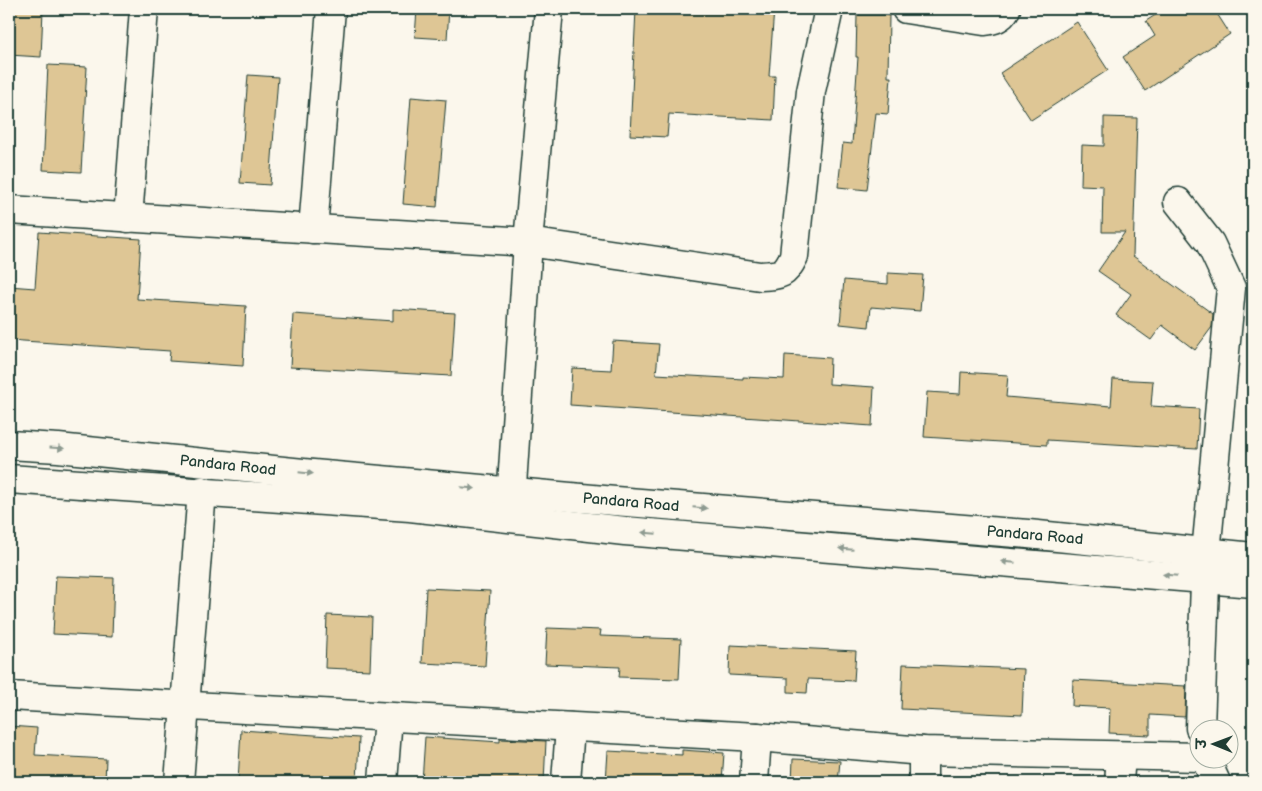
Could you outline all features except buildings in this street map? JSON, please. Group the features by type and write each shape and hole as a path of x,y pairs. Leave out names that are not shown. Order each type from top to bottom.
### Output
{"street":[{"path":"128,218 144,9"},
{"path":"313,229 331,9"},
{"path":"510,504 528,242 549,9"},
{"path":"9,210 528,242 760,276 776,275 788,270 794,256 812,91 829,9"},
{"path":"906,9 984,21 995,20 1004,14 1006,9"},
{"path":"1178,202 1242,287 1206,566 1200,718"},
{"name":"Pandara Road","path":"9,445 77,450 510,504 1028,534 1206,566 1253,583"},
{"name":"Pandara Road","path":"9,479 410,507 510,504"},
{"path":"178,782 186,706 202,492"},
{"name":"Pandara Road","path":"1206,566 1253,557"},
{"path":"9,696 757,737 1120,769 1190,758"},
{"path":"383,782 388,717"},
{"path":"566,782 570,727"},
{"path":"754,782 757,737"},
{"path":"923,751 923,782"},
{"path":"1210,768 1216,782"}]}
